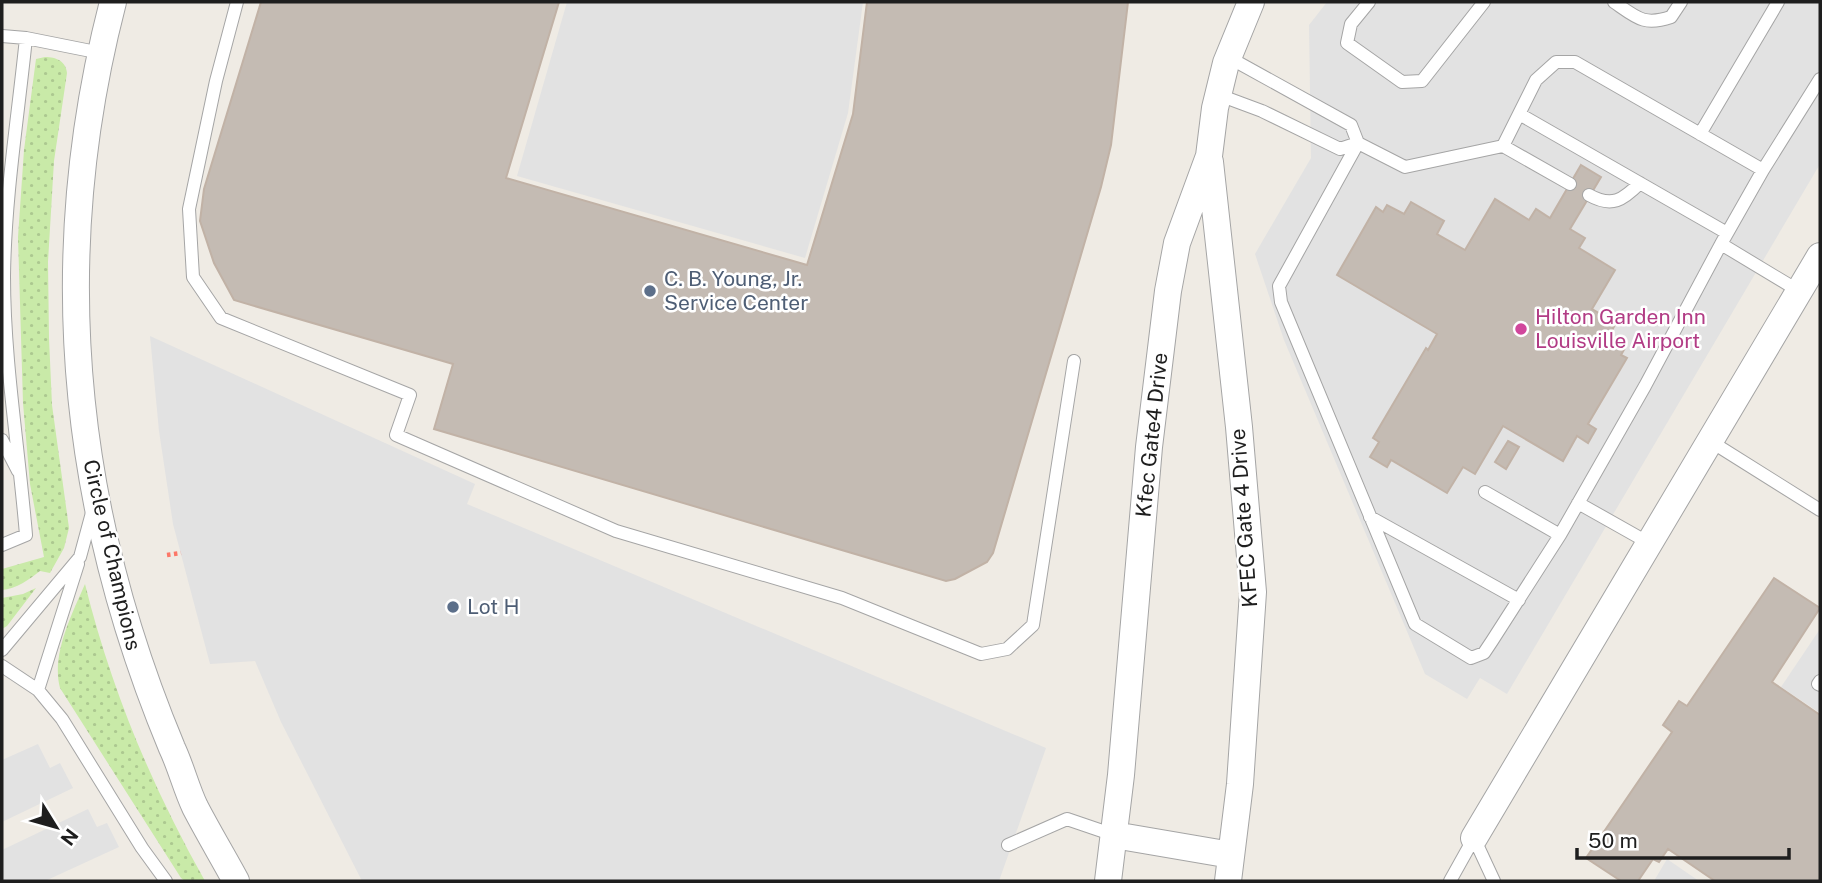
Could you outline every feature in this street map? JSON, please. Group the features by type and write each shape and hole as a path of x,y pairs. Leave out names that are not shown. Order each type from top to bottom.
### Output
{"street":[{"name":"Circle of Champions","path":"113,2 85,145 76,254 75,306 79,378 96,501 109,558 146,686 195,805 236,881"},
{"name":"Kfec Gate4 Drive","path":"1108,881 1149,447 1168,291 1177,243 1209,156 1215,108 1228,57 1251,2"},
{"name":"KFEC Gate 4 Drive","path":"1209,156 1238,427 1252,592 1240,784 1228,881"},
{"path":"1474,838 1820,256"},
{"path":"1114,835 1231,855"}],"lane":[{"path":"237,2 216,81 189,209 193,277 221,318 410,395 396,435 604,526 842,598 981,654 1007,649 1034,625 1074,360"},
{"path":"1369,2 1352,24 1346,43 1402,82 1422,81 1484,2"},
{"path":"1614,2 1632,15 1652,23 1671,17 1681,2"},
{"path":"1700,134 1778,2"},
{"path":"2,36 101,53"},
{"path":"2,544 26,535 10,380 3,273 26,38"},
{"path":"1228,57 1351,125 1358,143 1405,167 1503,146 1570,184"},
{"path":"1503,146 1521,115 1536,80 1556,62 1575,62 1763,170"},
{"path":"1358,143 1279,286 1281,302 1415,624 1471,659 1484,653 1560,535 1645,386 1724,238 1820,79"},
{"path":"1219,95 1262,111 1340,149 1358,143"},
{"path":"1521,115 1640,183 1800,291"},
{"path":"1590,195 1603,203 1624,198 1640,183"},
{"path":"2,187 9,200"},
{"path":"2,364 10,380"},
{"path":"2,440 21,477"},
{"path":"1710,441 1820,510"},
{"path":"1485,492 1560,535"},
{"path":"38,690 96,501"},
{"path":"1578,503 1649,543"},
{"path":"1370,517 1519,600"},
{"path":"2,650 80,557"},
{"path":"2,666 38,690 62,719 142,848 166,881"},
{"path":"1008,845 1067,819 1114,835"},
{"path":"1450,881 1474,838"},
{"path":"1474,838 1494,881"}],"path":[{"path":"167,555 181,553"}],"green space":[{"path":"45,57 60,60 67,73 54,161 48,262 52,405 69,528 64,548 50,573 40,571 18,586 2,590 2,569 44,557 30,484 23,403 18,237 24,150 36,59"},
{"path":"85,584 107,661 135,737 168,810 205,881 185,881 181,878 60,688 58,662 61,649 69,621"},
{"path":"36,588 7,626 2,629 2,598"}],"shaded area":[{"path":"567,2 863,2 848,113 805,258 517,176"},
{"path":"1327,2 1820,2 1820,164 1507,694 1480,678 1467,699 1425,674 1284,340 1255,254 1311,158 1309,25"},
{"name":"Lot H","path":"150,336 475,484 467,504 1046,748 999,881 362,881 281,722 255,661 210,664 173,524 159,431"},
{"path":"1820,629 1820,713 1781,687"},
{"path":"38,744 50,768 60,763 73,788 2,822 2,760"},
{"path":"88,809 97,827 107,823 119,847 45,881 2,881 2,850"},
{"path":"1667,859 1699,881 1654,881"}],"building":[{"name":"C. B. Young, Jr. Service Center","path":"261,2 559,2 506,178 807,265 853,114 867,2 1128,2 1111,145 1101,187 993,553 987,562 946,581 434,429 453,364 234,300 214,263 200,221 204,189"},
{"name":"Hilton Garden Inn Louisville Airport","path":"1581,165 1601,177 1570,229 1585,238 1579,248 1615,270 1592,309 1616,323 1609,336 1626,346 1621,355 1627,358 1588,424 1596,429 1588,443 1577,436 1563,461 1503,426 1475,474 1463,467 1447,493 1391,460 1387,467 1370,457 1379,442 1373,438 1437,334 1337,275 1376,207 1383,212 1387,205 1404,214 1411,202 1444,221 1437,234 1465,250 1495,199 1529,220 1536,209 1550,218"},
{"path":"1508,441 1519,447 1506,469 1495,462"},
{"path":"1774,578 1820,608 1772,682 1820,715 1820,881 1715,881 1668,849 1659,862 1653,859 1638,881 1621,881 1586,858 1672,732 1663,725 1679,701 1687,706"}],"place":[{"name":"C. B. Young, Jr. Service Center","path":"650,291"},
{"name":"Hilton Garden Inn Louisville Airport","path":"1521,329"},
{"name":"Lot H","path":"453,607"}]}
